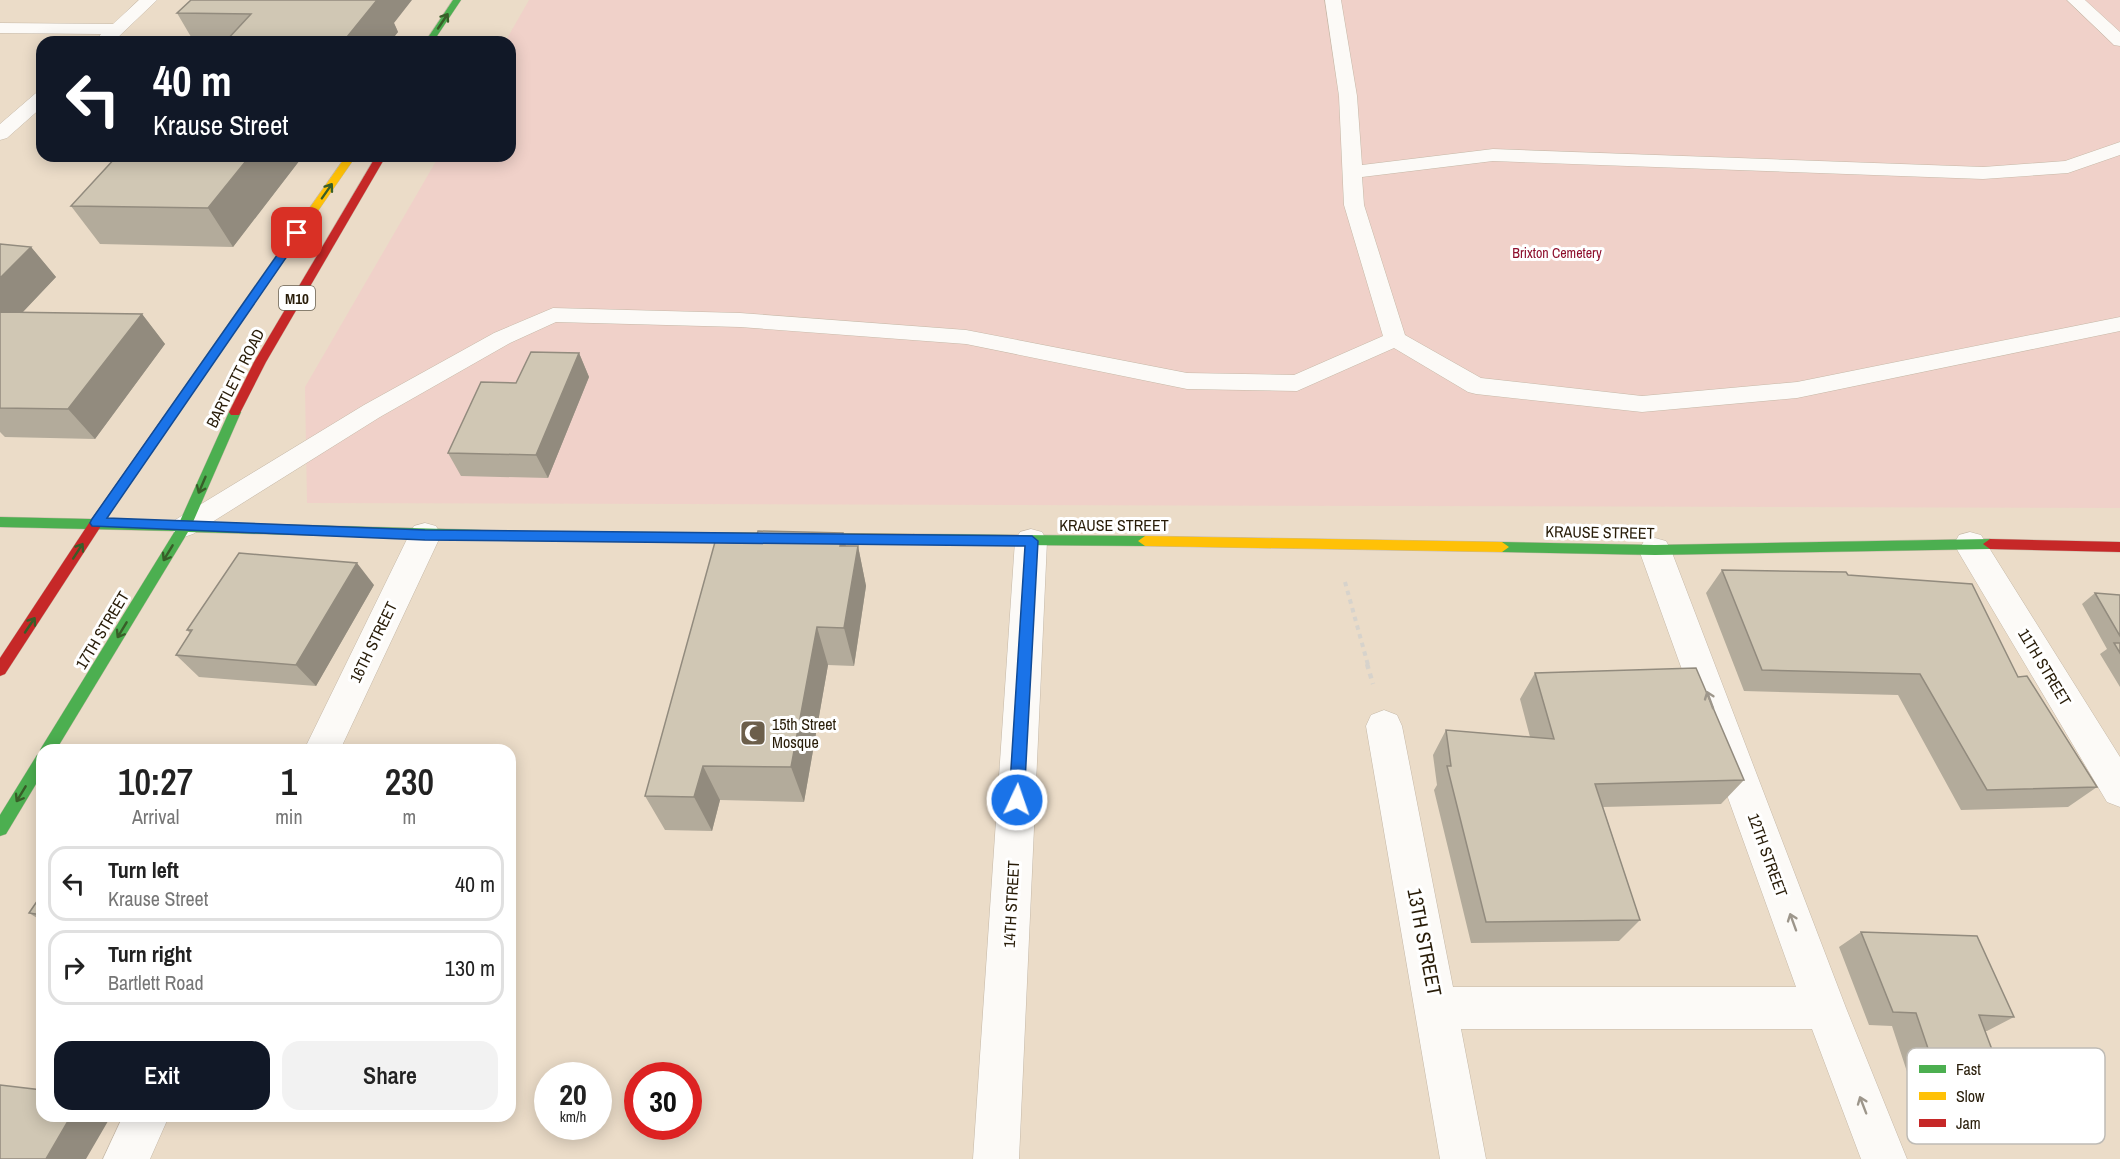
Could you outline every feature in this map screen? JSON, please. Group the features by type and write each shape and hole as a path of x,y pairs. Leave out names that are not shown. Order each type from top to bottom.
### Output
{"street":[{"path":"433,36 457,0"},
{"name":"BARTLETT ROAD","path":"96,523 347,162"},
{"name":"BARTLETT ROAD","path":"183,527 220,443 260,362 377,162"},
{"name":"KRAUSE STREET","path":"0,522 96,523 425,535 1335,543 1655,550 1970,544 2120,547"},
{"name":"M10","path":"0,670 96,523"},
{"name":"17TH STREET","path":"52,744 183,527"},
{"name":"16TH STREET","path":"325,744 425,535"},
{"name":"14TH STREET","path":"996,1159 1032,541"},
{"name":"11TH STREET","path":"1970,544 2120,790"},
{"name":"12TH STREET","path":"1655,550 1825,1008 1884,1159"},
{"name":"13TH STREET","path":"1384,726 1463,1159"},
{"path":"0,829 36,770"},
{"path":"1437,1008 1825,1008"},
{"path":"126,1159 144,1122"}],"lane":[{"path":"109,36 149,0"},
{"path":"1333,0 1348,96 1354,205 1395,339 1476,386 1642,405 1797,390 2120,324"},
{"path":"2075,0 2120,41"},
{"path":"0,28 117,29"},
{"path":"0,134 36,102"},
{"path":"1352,172 1492,155 1983,173 2068,167 2120,148"},
{"path":"183,527 372,411 502,338 553,315 740,320 966,337 1187,381 1297,383 1395,339"}],"path":[{"path":"1335,543 1384,726"}],"green space":[{"name":"Brixton Cemetery","path":"529,0 2120,0 2120,508 307,503 305,387 436,162 516,162 516,36 508,36"}],"building":[{"path":"191,0 377,0 348,36 231,36 251,14 177,13"},
{"path":"111,162 245,162 208,208 71,206"},
{"path":"0,244 31,247 0,278"},
{"path":"0,312 142,314 68,409 0,408"},
{"path":"531,352 579,353 536,455 448,453 481,382 516,383"},
{"name":"15th Street Mosque","path":"758,531 843,533 840,546 858,546 844,628 817,627 791,767 703,766 694,797 645,796 715,542 755,543"},
{"path":"239,553 357,563 296,665 176,655 192,630 187,630"},
{"path":"1722,570 1846,572 1848,575 1972,584 2018,677 2027,676 2097,787 1987,790 1920,674 1762,670"},
{"path":"2095,593 2120,595 2120,636"},
{"path":"2114,643 2120,643 2120,653"},
{"path":"1696,668 1744,780 1595,784 1640,920 1486,922 1447,766 1451,766 1446,730 1554,739 1535,673"},
{"path":"36,903 36,914 29,913"},
{"path":"1861,932 1977,936 2014,1017 1979,1015 1991,1048 1928,1048 1916,1013 1893,1012"},
{"path":"0,1085 36,1089 36,1122 68,1122 46,1159 0,1159"}],"traffic: fast":[{"path":"433,36 457,0"},
{"path":"52,744 184,527 235,412"},
{"path":"0,522 518,536"},
{"path":"914,539 1145,541"},
{"path":"1502,547 1655,550 1990,544"},
{"path":"0,829 36,770"}],"traffic: slow":[{"path":"168,419 347,162"},
{"path":"518,536 914,539"},
{"path":"1145,541 1502,547"}],"traffic: jam":[{"path":"235,412 260,362 377,162"},
{"path":"0,670 96,523 168,419"},
{"path":"1990,544 2120,547"}],"place":[{"name":"15th Street Mosque","path":"753,733"}],"route":[{"path":"297,233 96,523 425,535 1032,541 1017,800"}]}
